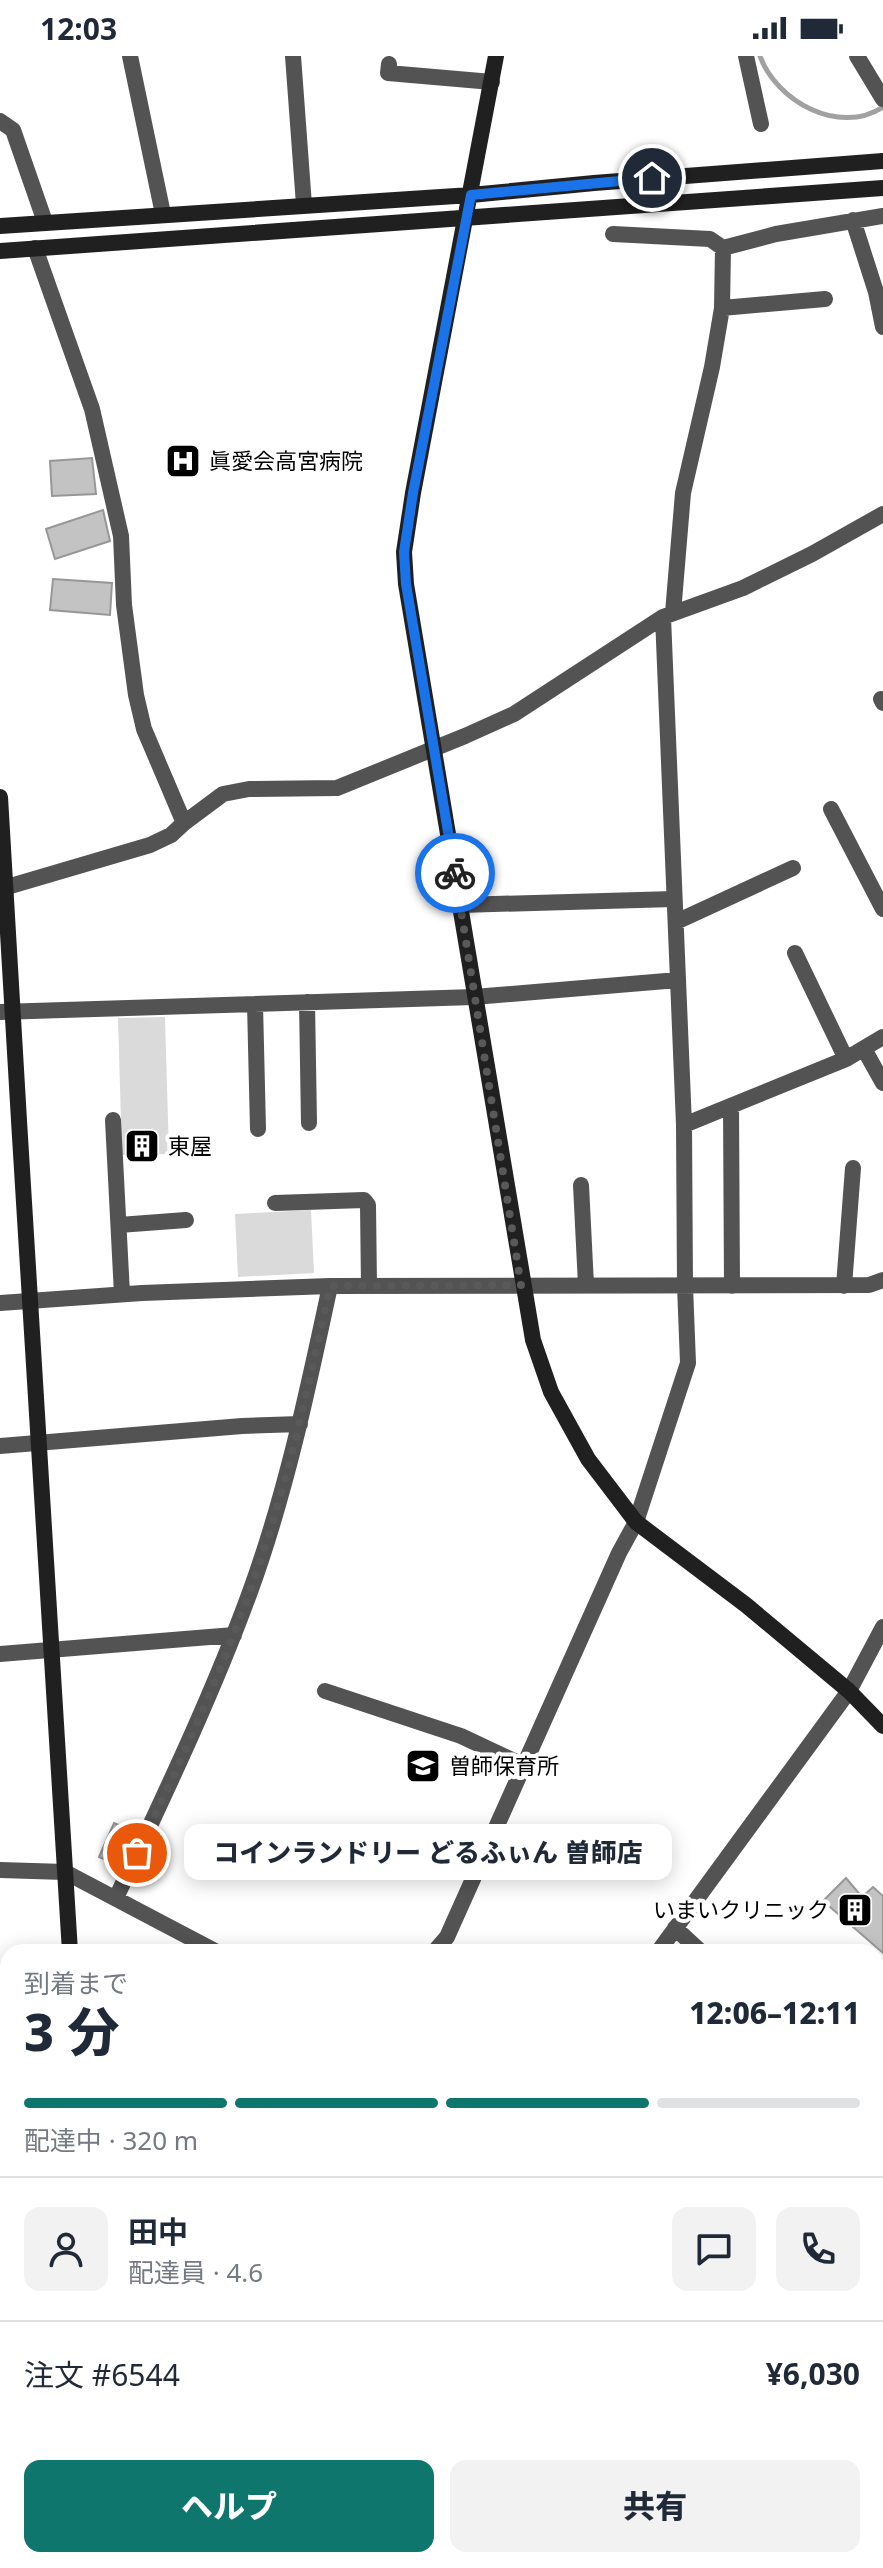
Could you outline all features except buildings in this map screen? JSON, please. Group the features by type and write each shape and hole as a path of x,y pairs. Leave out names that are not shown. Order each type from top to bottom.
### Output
{"street":[{"path":"130,56 163,214"},
{"path":"293,56 304,205"},
{"path":"496,56 404,552 406,584 521,1285 533,1340 551,1392 588,1459 636,1522 746,1605 849,1691 883,1726"},
{"path":"746,56 761,124"},
{"path":"857,56 882,98"},
{"path":"389,64 388,73 492,82"},
{"path":"0,121 13,130 45,222"},
{"path":"0,226 471,195 883,161"},
{"path":"0,251 883,188"},
{"path":"613,234 710,239 723,248 776,234 883,216"},
{"path":"853,220 880,291 883,327"},
{"path":"35,248 92,409 121,536 129,649 144,729 184,823"},
{"path":"441,1944 447,1937 619,1553 636,1522 688,1363 668,615 683,493 722,308 723,248"},
{"path":"722,308 825,299"},
{"path":"3,889 150,845 171,835 223,794 249,789 337,788 435,749 514,714 668,615 743,588 883,514"},
{"path":"0,797 6,1012 31,1301 36,1442 70,1944"},
{"path":"831,809 883,909"},
{"path":"676,922 793,868"},
{"path":"460,905 674,899"},
{"path":"795,953 846,1059"},
{"path":"6,1012 474,997 678,980"},
{"path":"307,1002 309,1123"},
{"path":"255,1004 258,1129"},
{"path":"684,1125 846,1059 883,1037"},
{"path":"864,1049 883,1083"},
{"path":"731,1106 732,1286"},
{"path":"113,1120 122,1294"},
{"path":"844,1286 853,1168"},
{"path":"581,1185 586,1285"},
{"path":"275,1203 364,1200 368,1205 369,1286"},
{"path":"119,1225 186,1220"},
{"path":"0,1303 122,1294 330,1286 844,1286 869,1285 883,1280"},
{"path":"116,1898 234,1635 251,1588 300,1424 330,1286"},
{"path":"0,1446 300,1424"},
{"path":"664,1944 849,1691 883,1627"},
{"path":"0,1654 234,1635"},
{"path":"325,1691 461,1736 525,1766"},
{"path":"0,1870 65,1872 202,1944"},
{"path":"675,1928 692,1944"}],"shaded area":[{"path":"165,1017 169,1154 122,1155 118,1018"},
{"path":"311,1210 314,1273 238,1277 235,1214"}],"waterway":[{"path":"760,56 780,87 794,100 811,109 847,118 866,115 883,107"}],"way so far":[{"path":"137,1853 234,1635 251,1588 300,1424 330,1286 521,1285 455,873"}],"place":[{"name":"眞愛会高宮病院","path":"183,461"},
{"name":"東屋","path":"142,1146"},
{"name":"曽師保育所","path":"423,1766"},
{"name":"コインランドリー どるふぃん 曽師店","path":"137,1853"},
{"name":"いまいクリニック","path":"855,1910"}],"route":[{"path":"455,873 406,584 404,552 471,195 652,178"}]}
